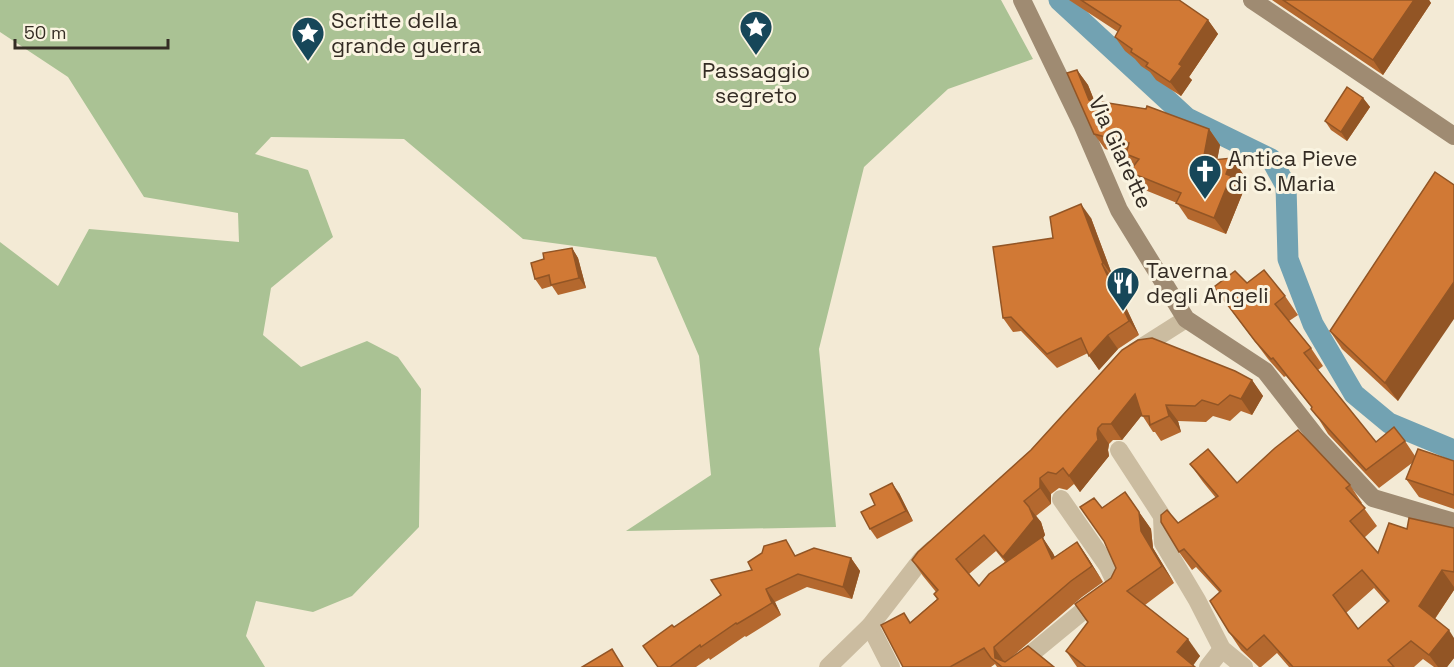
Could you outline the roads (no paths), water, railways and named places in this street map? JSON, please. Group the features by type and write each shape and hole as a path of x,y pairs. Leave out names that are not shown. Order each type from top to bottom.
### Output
{"street":[{"name":"Via Giarette","path":"1022,0 1082,124 1119,210 1186,319"},
{"path":"1252,0 1454,136"},
{"path":"1119,365 1126,357 1186,319 1266,371 1318,439 1373,498 1454,522"},
{"path":"1119,450 1162,516 1163,543 1197,600 1222,649 1244,667"},
{"path":"1016,667 1089,606 1117,586 1107,565 1060,499"},
{"path":"828,667 870,626 921,560 947,536"},
{"path":"870,626 891,667"},
{"path":"1208,667 1222,649"}],"waterway":[{"path":"1059,0 1187,118 1271,159 1286,186 1288,259 1313,324 1354,394 1389,423 1454,450"}],"place":[{"name":"Passaggio segreto","path":"756,56"},
{"name":"Scritte della grande guerra","path":"308,62"},
{"name":"Antica Pieve di S. Maria","path":"1205,200"},
{"name":"Taverna degli Angeli","path":"1123,312"}]}
